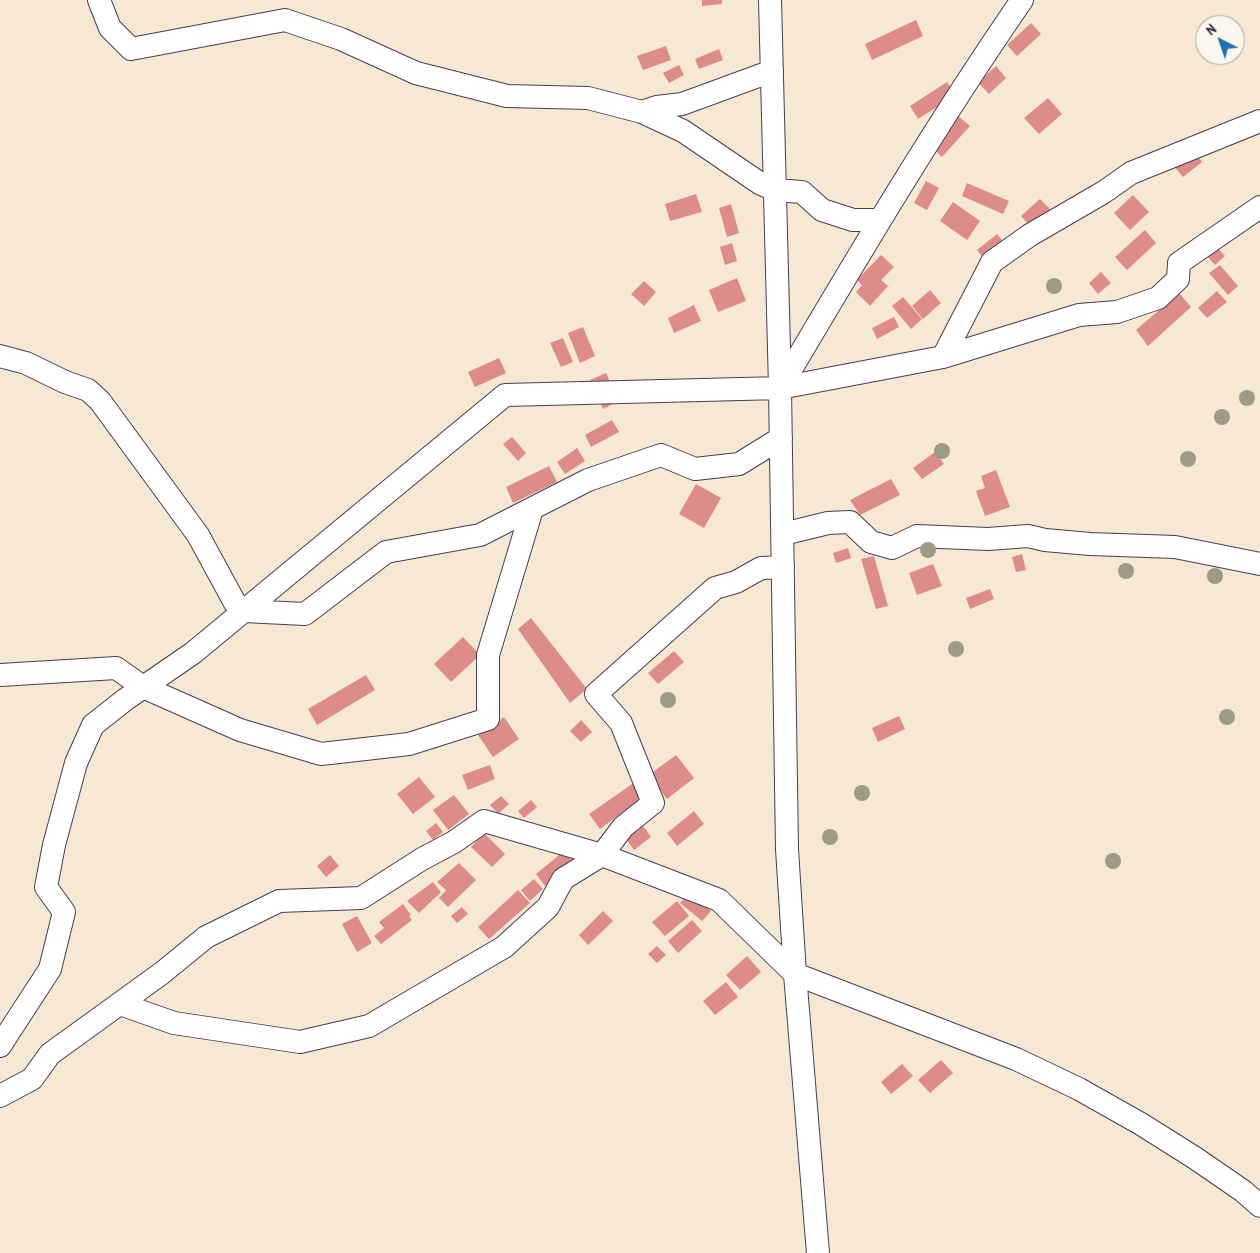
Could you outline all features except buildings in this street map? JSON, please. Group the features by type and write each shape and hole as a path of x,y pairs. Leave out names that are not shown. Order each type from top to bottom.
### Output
{"street":[{"path":"99,0 110,28 131,49 285,20 341,39 416,73 443,80 508,96 588,98 642,112 683,131 761,184 775,190 802,192 822,210 853,220 879,220"},
{"path":"770,0 783,534 787,849 795,974 818,1253"},
{"path":"780,388 930,137 1022,0"},
{"path":"642,112 657,107 682,104 772,71"},
{"path":"943,357 992,262 1030,235 1104,192 1131,173 1260,121"},
{"path":"0,1046 50,969 64,912 46,887 54,846 76,763 93,725 193,653 505,395 780,388 943,357 1079,315 1117,312 1158,298 1178,279 1179,263 1260,207"},
{"path":"0,356 26,364 64,382 88,390 100,401 198,534 234,603 244,610 305,614 386,552 480,535 588,480 661,456 695,469 739,464 781,438"},
{"path":"0,675 116,668 142,688 240,730 321,754 409,744 488,719 488,655 532,509"},
{"path":"783,534 828,522 850,522 871,542 892,548 917,536 988,538 1028,536 1045,540 1090,544 1175,547 1260,564"},
{"path":"120,1004 174,1023 300,1042 370,1026 504,947 548,906 563,879 602,855 623,827 652,803 621,723 596,694 716,588 736,582 761,568 783,567"},
{"path":"0,1096 32,1079 50,1054 162,973 206,937 279,901 361,898 422,858 454,842 484,821 602,855 719,900 795,974 1016,1059 1079,1089 1141,1124 1195,1158 1260,1206"}]}
